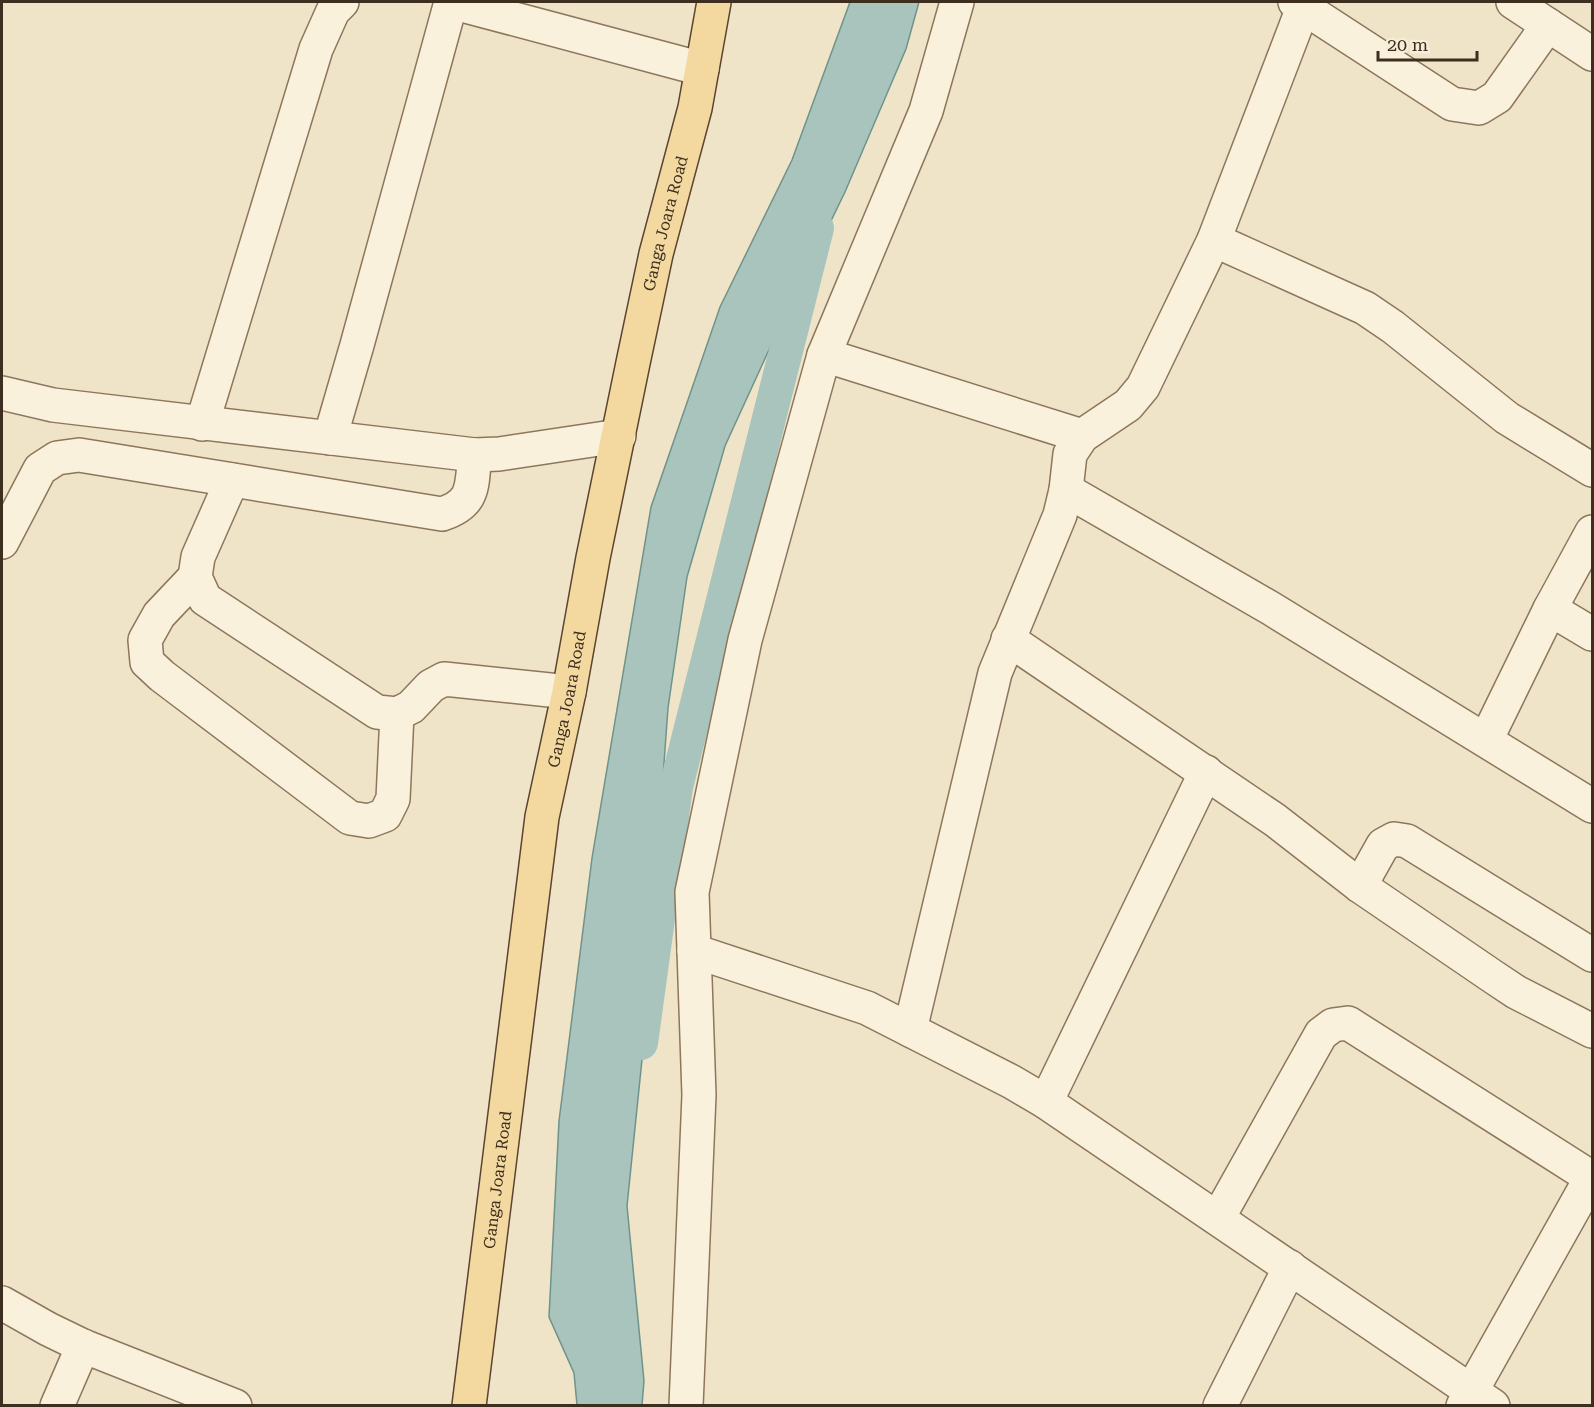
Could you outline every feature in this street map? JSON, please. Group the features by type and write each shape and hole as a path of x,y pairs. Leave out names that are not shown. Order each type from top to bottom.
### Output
{"main road":[{"name":"Ganga Joara Road","path":"469,1406 542,817 656,254 694,108 714,2"}],"street":[{"path":"202,424 316,49 333,11 342,2"},
{"path":"330,438 451,2 702,69"},
{"path":"686,1406 699,1095 692,892 746,640 824,355 926,111 957,2"},
{"path":"1513,2 1593,54"},
{"path":"910,1030 995,673 1060,515 1066,490 1070,454 1082,436 1128,405 1143,387 1214,240 1299,3 1452,104 1479,108 1497,97 1548,25"},
{"path":"1214,240 1365,308 1393,327 1507,418 1593,470"},
{"path":"824,355 1082,436"},
{"path":"2,393 53,405 474,454 499,454 619,436"},
{"path":"2,542 40,469 57,458 79,455 442,514 458,509 471,493 474,454"},
{"path":"232,480 198,557 195,578 205,599 226,615 378,712 397,714 411,707 431,686 444,679 569,692"},
{"path":"1066,490 1272,609 1593,806"},
{"path":"1486,740 1550,609 1593,532"},
{"path":"195,578 159,615 145,640 147,662 162,676 350,818 369,821 385,815 393,799 397,714"},
{"path":"1550,609 1593,634"},
{"path":"1008,639 1275,819 1360,886 1516,992 1593,1031"},
{"path":"1046,1102 1206,772"},
{"path":"1360,886 1383,845 1394,838 1407,841 1593,955"},
{"path":"694,951 867,1008 1012,1082 1046,1102 1290,1267 1476,1401 1592,1177 1348,1023 1332,1025 1321,1034 1218,1218"},
{"path":"1220,1406 1290,1267"},
{"path":"2,1303 83,1346 235,1406"},
{"path":"57,1406 83,1346"}],"water":[{"path":"850,2 919,2 906,49 845,192 725,446 687,577 668,708 644,1040 627,1206 644,1381 642,1405 577,1405 574,1373 549,1317 559,1121 592,858 651,507 720,307 792,160"}],"waterway":[{"path":"641,1043 676,787 817,228"}]}
